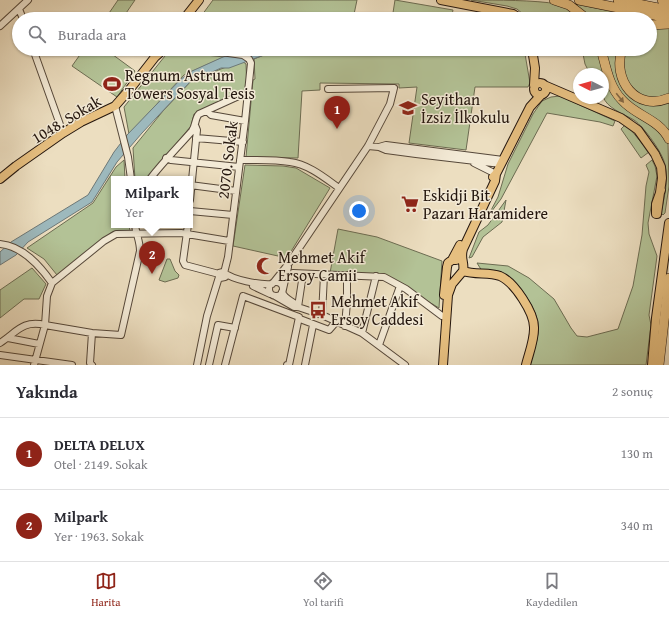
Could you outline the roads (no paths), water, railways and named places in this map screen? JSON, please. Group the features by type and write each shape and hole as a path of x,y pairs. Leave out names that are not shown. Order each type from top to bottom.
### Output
{"highway":[{"path":"554,0 569,5 578,12"},
{"path":"579,0 639,12"},
{"path":"618,0 669,10"},
{"path":"629,0 644,5"},
{"path":"662,0 669,4"},
{"path":"657,16 669,18"},
{"path":"657,25 669,24"},
{"path":"603,56 610,82 620,99 656,123 665,132 669,139"},
{"path":"620,56 619,62 620,72 631,92 647,101 658,102 669,98"},
{"path":"653,365 669,278"}],"main road":[{"path":"190,12 199,0"},
{"path":"441,0 503,12"},
{"path":"439,365 447,264 455,256 490,180 496,174 539,86 533,56"},
{"name":"1048. Sokak","path":"0,179 63,133 81,122 115,106 155,57"},
{"path":"539,86 563,94 621,118 638,130 655,154 661,167 661,190"},
{"path":"530,107 546,91 539,86"},
{"path":"542,95 549,93 563,94"},
{"path":"443,365 448,295 452,284 462,270 461,254 495,181 496,174"},
{"path":"653,365 656,318 669,223"},
{"path":"452,260 458,260 462,270"},
{"path":"447,269 452,275 462,270 474,274 501,277 516,290 534,321 533,336 526,365"}],"street":[{"path":"16,12 28,0"},
{"path":"0,26 12,15"},
{"path":"36,56 63,133"},
{"name":"2070. Sokak","path":"197,365 208,316 228,257 251,68 249,59 242,56"},
{"path":"272,295 269,287 289,263 368,146 390,104 394,88 328,89"},
{"path":"192,176 197,116 243,94 247,94"},
{"path":"115,106 128,157 131,176"},
{"path":"207,110 211,114 245,121"},
{"path":"152,176 166,158 196,125"},
{"path":"196,138 242,142"},
{"path":"378,147 386,144 502,162"},
{"path":"368,146 386,150 471,161 502,162"},
{"path":"166,158 239,167"},
{"path":"240,160 291,162 319,174 339,188"},
{"path":"471,161 496,174"},
{"path":"193,185 236,191"},
{"path":"193,211 233,215"},
{"path":"0,343 20,327 37,323 92,333 121,335 140,251 140,243 135,228"},
{"path":"188,228 184,260 185,265 261,285 276,283 280,284 285,298 296,304 298,307"},
{"path":"34,362 45,325 47,296 52,282 110,237 116,234 136,233 187,234 229,243"},
{"path":"3,244 29,257 40,266 52,282"},
{"path":"272,295 279,296 282,291 289,263"},
{"path":"293,273 384,277 400,286 442,316"},
{"path":"298,307 304,274"},
{"path":"222,275 258,288 294,307 322,315 362,333 404,365"},
{"path":"322,315 324,275"},
{"path":"345,326 347,275"},
{"path":"362,333 376,276"},
{"path":"379,345 400,286"},
{"path":"225,365 243,296 313,325 329,330 336,322"},
{"path":"287,365 289,365 300,319"},
{"path":"209,365 218,325 235,328"},
{"path":"305,365 313,325"},
{"path":"92,333 90,363 92,365"},
{"path":"8,338 39,344"},
{"path":"0,355 34,362 72,365"}],"water":[{"path":"261,56 229,68 221,68 190,82 117,162 92,202 28,242 16,255 0,265 0,252 11,242 88,195 114,152 127,135 181,79 192,71 223,57"}],"place":[{"name":"Regnum Astrum Towers Sosyal Tesis","path":"112,84"},
{"name":"Seyithan İzsiz İlkokulu","path":"408,108"},
{"name":"DELTA DELUX","path":"337,129"},
{"name":"Eskidji Bit Pazarı Haramidere","path":"410,204"},
{"name":"Mehmet Akif Ersoy Camii","path":"265,266"},
{"name":"Milpark","path":"152,274"},
{"name":"Mehmet Akif Ersoy Caddesi","path":"318,310"}]}
